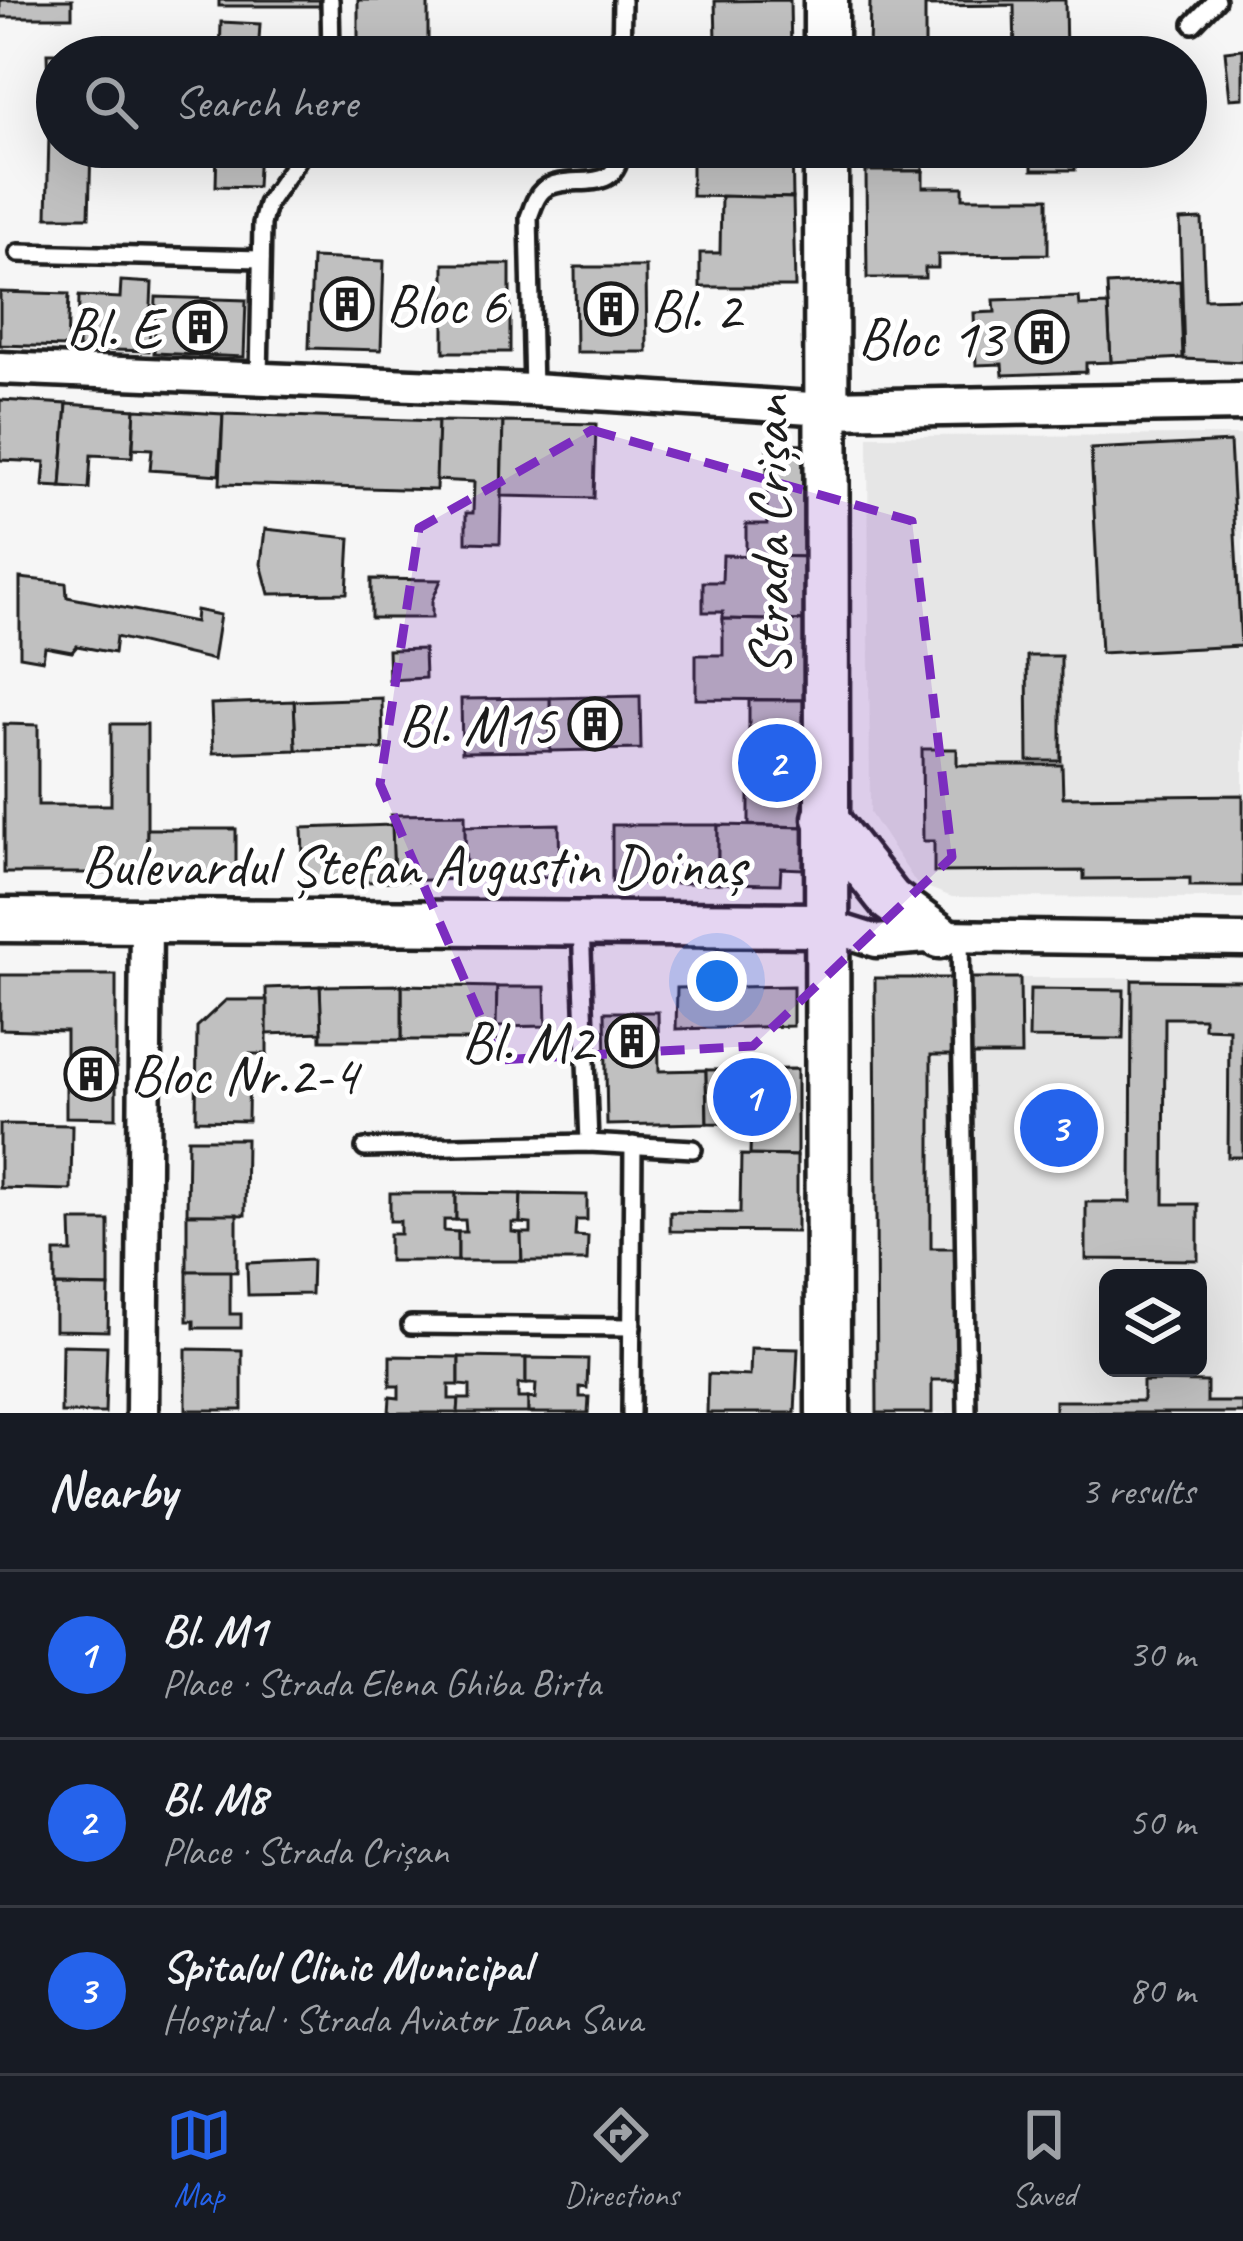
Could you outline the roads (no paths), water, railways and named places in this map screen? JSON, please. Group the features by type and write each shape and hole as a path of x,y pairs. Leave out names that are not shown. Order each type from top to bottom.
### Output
{"main road":[{"path":"826,0 826,36"},
{"name":"Strada Crișan","path":"826,168 828,1413"},
{"path":"825,818 890,900 950,937"},
{"name":"Bulevardul Ștefan Augustin Doinaș","path":"0,920 825,925"}],"street":[{"path":"0,368 533,390 826,409 1243,402"},
{"path":"142,1413 146,919"},
{"path":"825,925 876,941 950,937 1243,940"}],"lane":[{"path":"330,0 331,36"},
{"path":"621,36 622,0"},
{"path":"1193,24 1216,0"},
{"path":"260,378 262,224 267,204 292,168"},
{"path":"533,390 529,217 537,195 548,186 597,181 615,168"},
{"path":"19,254 261,259"},
{"path":"580,921 589,1143"},
{"path":"950,937 968,1413"},
{"path":"365,1148 589,1143 693,1149"},
{"path":"631,1413 633,1145"},
{"path":"411,1325 632,1327"}],"place":[{"name":"Bloc 6","path":"347,304"},
{"name":"Bl. 2","path":"611,309"},
{"name":"Bl. E","path":"200,327"},
{"name":"Bloc 13","path":"1042,337"},
{"name":"Bl. M15","path":"595,724"},
{"name":"Bl. M8","path":"777,763"},
{"name":"Bl. M2","path":"632,1041"},
{"name":"Bloc Nr.2-4","path":"91,1074"},
{"name":"Bl. M1","path":"752,1097"},
{"name":"Spitalul Clinic Municipal","path":"1059,1128"}]}
